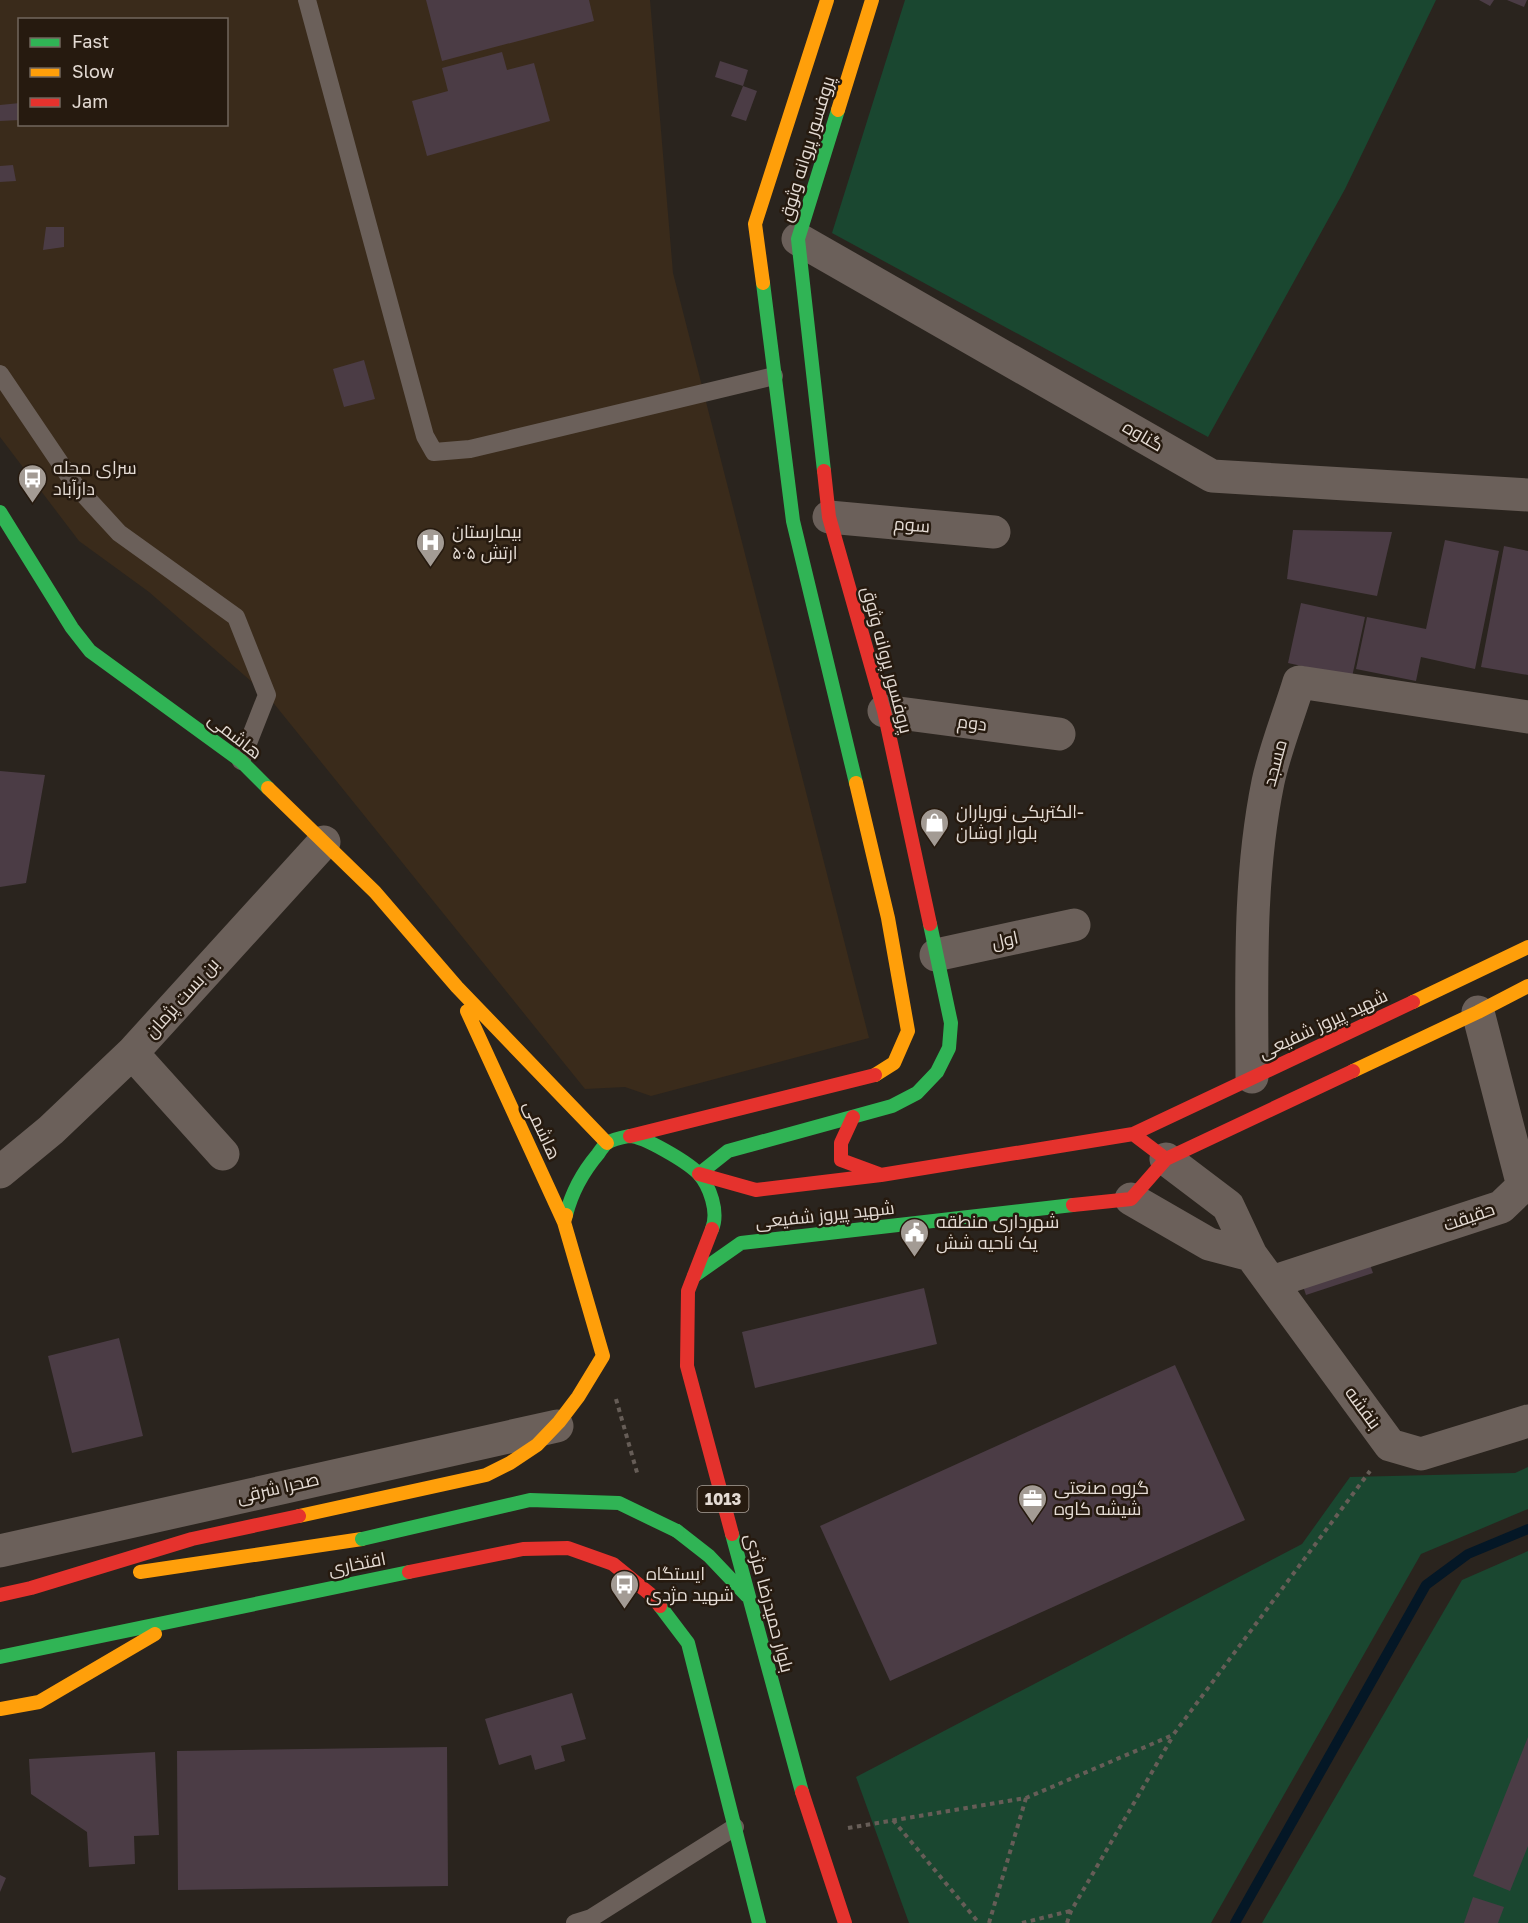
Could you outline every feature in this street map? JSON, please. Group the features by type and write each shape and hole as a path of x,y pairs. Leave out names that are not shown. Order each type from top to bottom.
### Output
{"main road":[{"name":"پروفسور پروانه وثوق","path":"630,1136 879,1074 894,1063 908,1031 888,918 846,718 811,519 779,375 760,226 765,192 827,0"},
{"name":"پروفسور پروانه وثوق","path":"699,1174 728,1151 892,1106 917,1093 937,1072 949,1048 951,1023 879,712 811,519 808,370 793,238 872,0"},
{"name":"هاشمی","path":"0,512 66,620 90,651 241,761 375,892 457,987 607,1143"},
{"name":"شهید پیروز شفیعی","path":"694,1276 741,1243 1131,1199 1166,1159 1472,992 1528,947"},
{"name":"شهید پیروز شفیعی","path":"699,1174 756,1191 881,1175 1133,1134 1252,1077 1472,992 1528,986"},
{"name":"هاشمی","path":"457,987 564,1222"},
{"path":"853,1117 841,1143 841,1160 881,1175"},
{"path":"1133,1134 1166,1159"},
{"path":"32,1588 192,1539 486,1475 523,1455 557,1426 581,1395 603,1356 564,1222 570,1200 583,1172 607,1143 630,1136"},
{"name":"بلوار حمیدرضا مژدی","path":"630,1136 657,1146 677,1157 699,1174 712,1197 714,1224 688,1291 687,1366 806,1808 845,1923"},
{"path":"0,1595 32,1588 362,1539 531,1500 619,1503 677,1531 709,1556 750,1599"},
{"name":"افتخاری","path":"0,1657 523,1549 568,1548 613,1564 650,1594 688,1644 735,1827"},
{"path":"0,1709 39,1702 182,1618"},
{"path":"735,1827 759,1923"}],"street":[{"name":"گناوه","path":"793,238 1212,476 1528,495"},
{"name":"سوم","path":"811,519 994,532"},
{"name":"مسجد","path":"1252,1077 1252,900 1259,840 1268,780 1299,682 1528,717"},
{"name":"دوم","path":"879,712 1059,734"},
{"name":"بن بست پژمان","path":"223,1154 132,1053 324,842"},
{"name":"اول","path":"936,955 1074,925"},
{"name":"حقیقت","path":"1272,1282 1501,1207 1523,1186 1472,992"},
{"path":"0,1172 51,1130 132,1053"},
{"path":"1166,1159 1228,1206 1251,1255"},
{"path":"1131,1199 1209,1244 1251,1255"},
{"name":"بنفشه","path":"1251,1255 1390,1445 1421,1454 1528,1421"},
{"name":"صحرا شرقی","path":"0,1551 557,1426"}],"lane":[{"path":"307,0 425,436 434,452 470,449 779,375"},
{"path":"0,374 75,485 118,533 236,617 267,695 241,761"},
{"path":"575,1923 591,1918 735,1827"}],"path":[{"path":"1067,1923 1071,1911 1173,1736 1390,1445"},
{"path":"815,1833 1026,1798 1173,1736"},
{"path":"989,1923 1026,1798"},
{"path":"893,1820 980,1923"},
{"path":"1022,1923 1071,1911"}],"shaded area":[{"name":"بیمارستان ۵۰۵ ارتش","path":"0,0 650,0 673,273 869,1038 651,1096 625,1087 585,1089 267,695 149,592 79,541 0,437"}],"green space":[{"path":"905,0 1436,0 1345,189 1208,437 832,233"},
{"path":"1528,1467 1528,1509 1421,1554 1211,1923 909,1923 856,1777 1302,1544 1350,1477 1515,1473"},
{"path":"1528,1551 1528,1923 1262,1923 1462,1580"}],"building":[{"path":"426,0 589,0 594,21 442,61"},
{"path":"1479,0 1494,0 1490,6"},
{"path":"1507,0 1527,0 1524,7"},
{"path":"502,52 507,70 534,63 550,121 427,156 412,101 448,91 442,68"},
{"path":"720,61 748,70 743,86 715,77"},
{"path":"743,86 757,91 746,121 731,116"},
{"path":"18,103 18,120 0,121 0,105"},
{"path":"13,165 16,181 0,182 0,166"},
{"path":"46,227 64,227 64,247 43,250"},
{"path":"364,360 375,399 344,407 333,369"},
{"path":"1293,530 1392,532 1377,596 1287,579"},
{"path":"1445,540 1499,551 1475,669 1421,657 1416,681 1356,669 1367,617 1426,629"},
{"path":"1504,546 1528,551 1528,675 1481,667"},
{"path":"1301,603 1365,617 1352,677 1288,663"},
{"path":"0,771 45,775 26,883 0,887"},
{"path":"1367,1256 1373,1273 1306,1295 1300,1277"},
{"path":"924,1288 937,1344 755,1388 742,1332"},
{"path":"119,1338 143,1436 72,1453 48,1356"},
{"name":"گروه صنعتی شیشه کاوه","path":"1175,1365 1245,1520 890,1681 820,1526"},
{"path":"572,1693 586,1739 561,1746 565,1761 535,1770 531,1755 499,1765 485,1719"},
{"path":"1528,1737 1528,1846 1510,1891 1473,1876"},
{"path":"447,1747 448,1886 178,1890 177,1751"},
{"path":"155,1752 159,1835 134,1836 135,1864 89,1867 87,1832 31,1794 29,1759"},
{"path":"0,1875 6,1878 0,1892"},
{"path":"1473,1897 1504,1907 1498,1923 1464,1923"}],"waterway":[{"path":"1235,1923 1426,1585 1468,1554 1528,1529"}],"traffic: fast":[{"path":"824,471 798,239 838,110"},
{"path":"763,283 793,521 856,783"},
{"path":"0,512 72,628 90,651 241,761 268,788"},
{"path":"699,1174 728,1151 892,1106 917,1093 937,1072 949,1048 951,1023 930,924"},
{"path":"566,1215 578,1183 603,1147 611,1141 629,1136 645,1140 665,1150 698,1173 706,1185 714,1207 712,1229"},
{"path":"694,1276 741,1243 1073,1205"},
{"path":"362,1539 530,1500 619,1503 677,1531"},
{"path":"677,1531 709,1556 747,1596"},
{"path":"732,1534 802,1792"},
{"path":"0,1657 409,1572"},
{"path":"660,1606 688,1643 759,1923"}],"traffic: slow":[{"path":"763,283 755,224 827,0"},
{"path":"838,110 872,0"},
{"path":"856,783 888,918 908,1031 894,1063 875,1075"},
{"path":"268,788 375,892 457,987 607,1143"},
{"path":"1413,1002 1528,947"},
{"path":"1353,1071 1528,986"},
{"path":"467,1011 564,1222"},
{"path":"299,1516 486,1475 510,1463 537,1445 559,1422 578,1397 603,1356 564,1222 566,1215"},
{"path":"140,1572 362,1539"},
{"path":"0,1709 39,1702 155,1634"}],"traffic: jam":[{"path":"824,471 829,517 884,711 930,924"},
{"path":"1133,1134 1413,1002"},
{"path":"1073,1205 1131,1199 1166,1159 1353,1071"},
{"path":"630,1136 875,1075"},
{"path":"853,1117 841,1143 841,1160 879,1174"},
{"path":"699,1174 756,1190 881,1175 1133,1134 1166,1159"},
{"path":"712,1229 688,1291 687,1366 732,1534"},
{"path":"0,1595 31,1588 192,1539 299,1516"},
{"path":"409,1572 523,1549 568,1548 613,1564 650,1594 660,1606"},
{"path":"802,1792 845,1923"}],"place":[{"name":"سرای محله دارآباد","path":"32,504"},
{"name":"بیمارستان ۵۰۵ ارتش","path":"431,568"},
{"name":"الکتریکی نورباران- بلوار اوشان","path":"935,848"},
{"name":"شهرداری منطقه یک ناحیه شش","path":"915,1258"},
{"name":"گروه صنعتی شیشه کاوه","path":"1033,1524"},
{"name":"ایستگاه شهید مژدی","path":"625,1610"}]}
